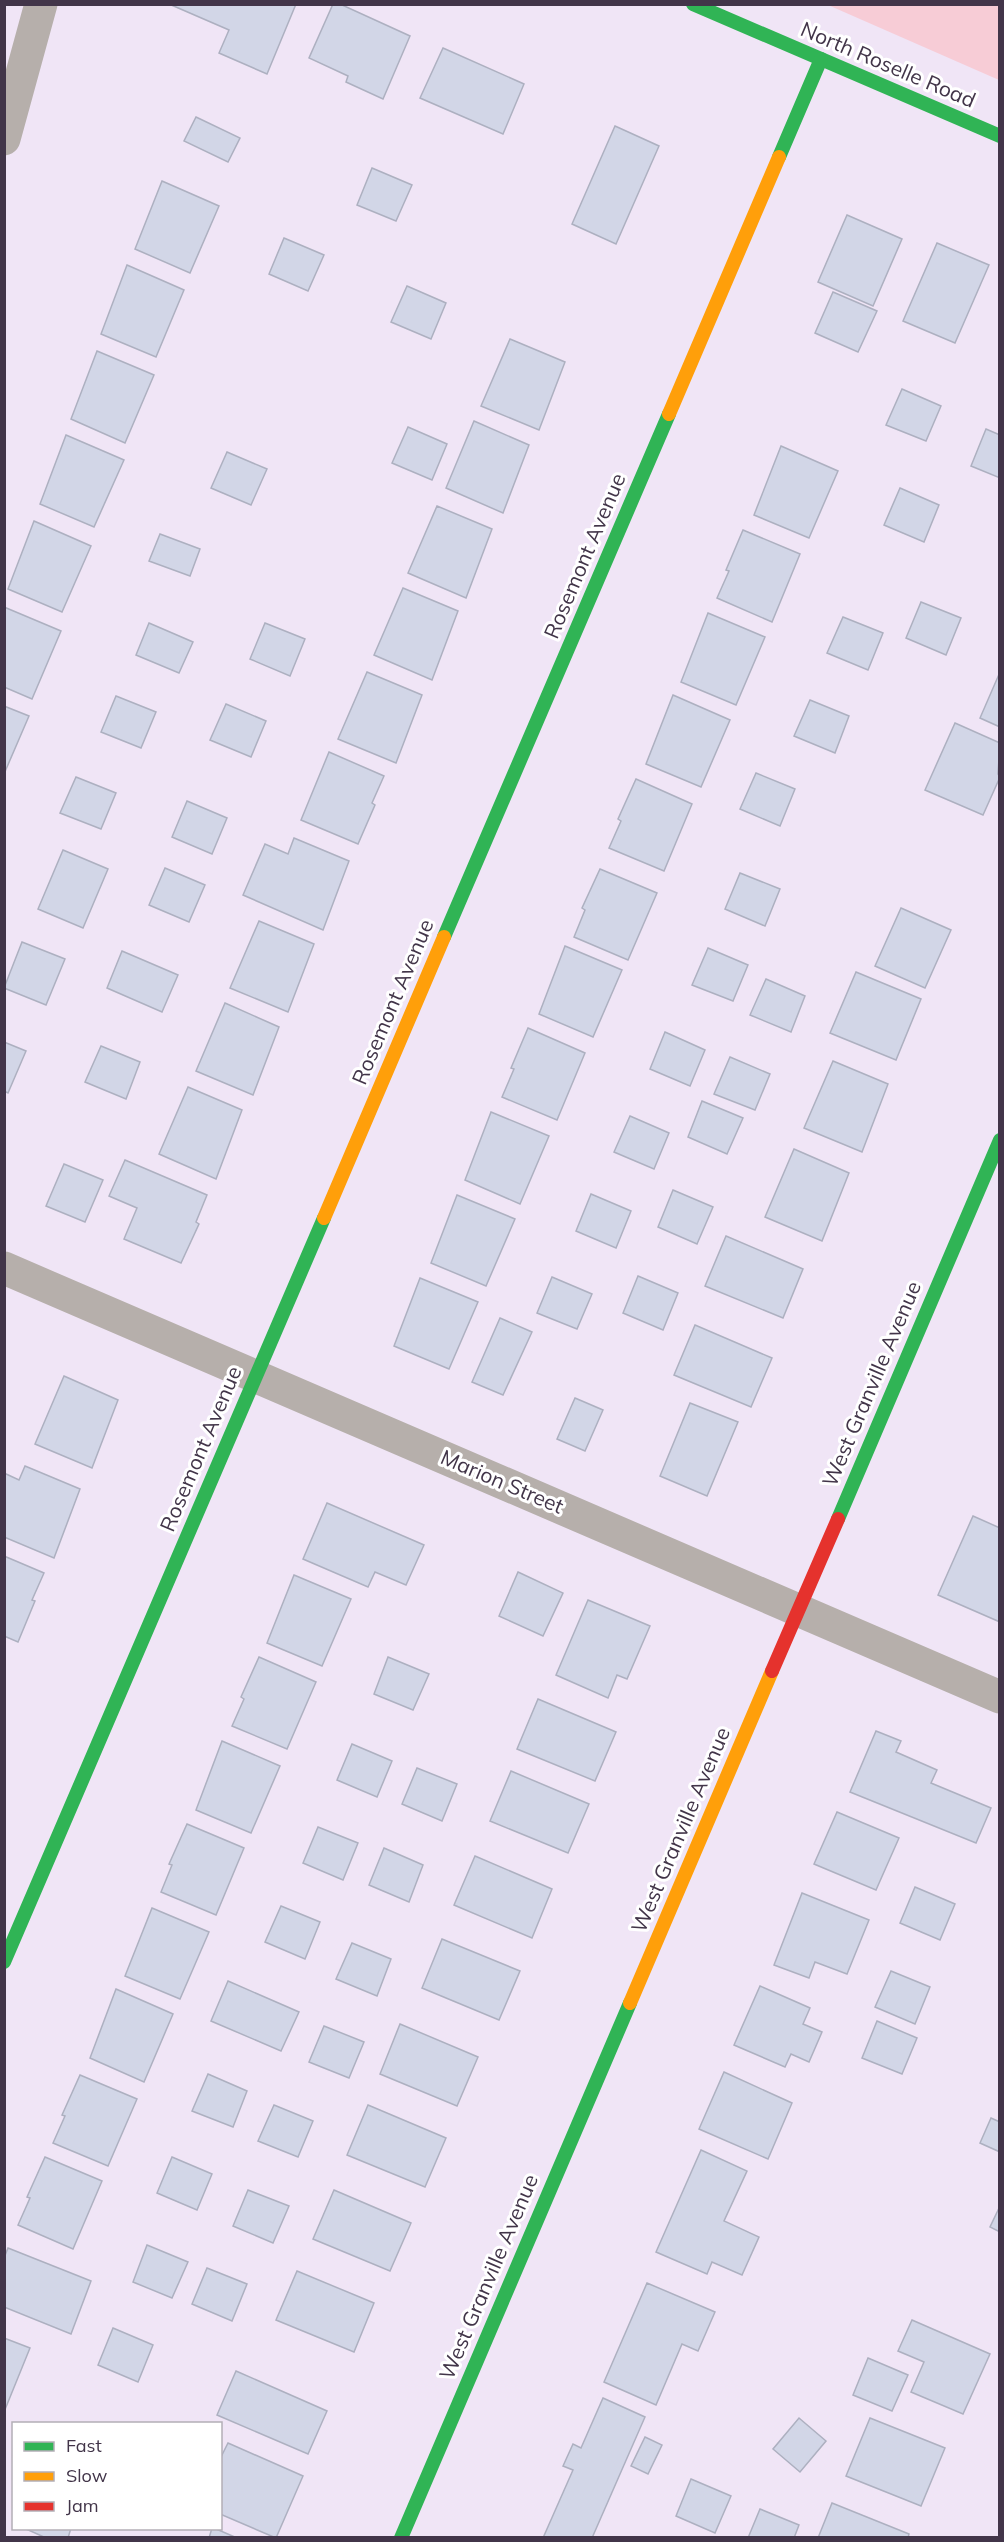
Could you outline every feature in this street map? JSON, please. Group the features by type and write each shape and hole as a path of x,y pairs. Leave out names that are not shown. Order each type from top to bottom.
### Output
{"street":[{"path":"4,139 41,4"},
{"name":"North Roselle Road","path":"693,4 999,136"},
{"name":"Rosemont Avenue","path":"4,1962 821,59"},
{"name":"West Granville Avenue","path":"401,2538 999,1140"},
{"name":"Marion Street","path":"4,1268 999,1697"}],"shaded area":[{"path":"828,5 999,5 999,80"}],"building":[{"path":"169,4 296,4 267,74 219,53 229,30"},
{"path":"333,4 340,4 410,36 383,99 346,82 348,76 309,58"},
{"path":"443,48 524,84 503,134 420,98"},
{"path":"196,117 240,138 228,162 184,141"},
{"path":"615,126 659,146 616,244 572,224"},
{"path":"372,168 412,185 396,221 357,205"},
{"path":"162,181 219,206 190,273 135,249"},
{"path":"847,215 902,239 873,306 818,282"},
{"path":"284,238 324,255 308,291 269,274"},
{"path":"937,243 989,265 955,343 903,321"},
{"path":"127,265 184,290 156,357 101,334"},
{"path":"407,286 446,303 431,339 391,322"},
{"path":"833,292 877,311 858,352 815,333"},
{"path":"510,339 565,362 539,430 481,406"},
{"path":"97,351 154,375 125,443 71,419"},
{"path":"902,389 941,406 926,441 886,425"},
{"path":"474,421 529,445 503,513 446,488"},
{"path":"408,427 447,444 432,480 392,463"},
{"path":"986,429 1000,435 1000,478 971,466"},
{"path":"66,435 124,460 94,527 40,504"},
{"path":"781,446 838,471 809,538 754,515"},
{"path":"227,452 267,469 251,505 211,488"},
{"path":"900,488 939,505 924,542 884,525"},
{"path":"437,506 492,529 466,598 408,573"},
{"path":"34,521 91,546 62,612 8,589"},
{"path":"743,530 800,554 772,622 717,598"},
{"path":"160,534 200,549 190,576 149,561"},
{"path":"403,588 458,611 432,680 374,655"},
{"path":"921,602 961,618 946,655 906,638"},
{"path":"4,607 61,631 32,699 4,687"},
{"path":"708,613 765,637 736,705 681,682"},
{"path":"843,617 883,633 868,670 827,653"},
{"path":"149,623 193,642 179,673 136,655"},
{"path":"265,623 305,639 290,676 250,659"},
{"path":"367,672 422,695 396,763 338,739"},
{"path":"1000,672 1000,727 980,718"},
{"path":"673,695 730,720 701,787 646,764"},
{"path":"116,696 156,712 141,748 101,732"},
{"path":"810,700 849,716 835,753 794,736"},
{"path":"226,704 266,721 251,757 210,740"},
{"path":"4,706 29,716 4,774"},
{"path":"955,723 1000,743 998,774 1000,777 983,815 925,790"},
{"path":"329,752 384,776 372,803 375,805 358,844 301,820"},
{"path":"756,773 795,789 780,826 740,809"},
{"path":"76,777 116,793 101,829 60,813"},
{"path":"636,779 692,804 664,871 609,848 621,821 618,819"},
{"path":"187,801 227,818 212,854 172,837"},
{"path":"294,838 349,861 323,930 243,895 265,844 288,854"},
{"path":"63,850 108,869 83,928 38,909"},
{"path":"165,868 205,885 189,922 149,905"},
{"path":"600,869 657,893 628,960 574,937 585,910 582,908"},
{"path":"740,873 780,889 765,926 725,909"},
{"path":"901,908 951,930 925,988 875,966"},
{"path":"259,921 314,944 288,1012 230,988"},
{"path":"22,942 65,959 46,1005 4,988"},
{"path":"565,946 622,970 593,1037 539,1014"},
{"path":"708,948 748,965 733,1001 692,985"},
{"path":"122,951 178,975 162,1012 107,988"},
{"path":"856,972 921,999 896,1060 830,1033"},
{"path":"766,979 805,996 791,1032 750,1015"},
{"path":"225,1003 279,1027 253,1095 196,1071"},
{"path":"528,1028 585,1053 557,1120 502,1097 514,1069 511,1068"},
{"path":"665,1032 705,1050 690,1086 650,1069"},
{"path":"4,1042 26,1051 8,1093 4,1091"},
{"path":"101,1046 140,1062 126,1099 85,1082"},
{"path":"730,1057 770,1074 755,1110 714,1094"},
{"path":"833,1061 888,1084 862,1152 804,1128"},
{"path":"188,1087 242,1110 216,1179 159,1154"},
{"path":"702,1101 743,1118 727,1154 688,1137"},
{"path":"491,1112 549,1136 520,1204 465,1180"},
{"path":"630,1116 669,1133 654,1169 614,1152"},
{"path":"794,1149 849,1173 822,1241 765,1217"},
{"path":"125,1160 207,1195 196,1222 199,1224 181,1263 124,1239 137,1208 109,1196"},
{"path":"64,1164 103,1180 85,1222 46,1206"},
{"path":"673,1190 713,1207 697,1244 658,1227"},
{"path":"591,1194 631,1211 616,1248 576,1231"},
{"path":"457,1195 515,1219 486,1286 431,1263"},
{"path":"726,1236 803,1269 783,1318 705,1286"},
{"path":"638,1276 678,1293 663,1330 623,1313"},
{"path":"552,1277 592,1294 577,1329 537,1313"},
{"path":"420,1278 478,1302 449,1369 394,1346"},
{"path":"500,1318 532,1332 503,1395 472,1382"},
{"path":"695,1325 772,1358 751,1407 674,1375"},
{"path":"64,1376 118,1400 92,1468 35,1444"},
{"path":"575,1398 603,1410 585,1451 557,1439"},
{"path":"690,1403 738,1422 707,1496 660,1476"},
{"path":"25,1466 80,1489 54,1558 4,1537 4,1473 19,1480"},
{"path":"327,1503 424,1545 406,1585 375,1572 368,1587 303,1559"},
{"path":"973,1516 1000,1528 1000,1622 938,1595"},
{"path":"4,1556 44,1573 18,1642 4,1636"},
{"path":"518,1572 563,1593 543,1636 499,1616"},
{"path":"294,1575 351,1599 322,1666 267,1643"},
{"path":"588,1600 650,1626 627,1679 617,1675 608,1698 556,1675"},
{"path":"259,1657 316,1682 287,1749 232,1726 244,1699 241,1697"},
{"path":"388,1657 429,1674 413,1710 374,1694"},
{"path":"538,1699 616,1732 595,1781 517,1749"},
{"path":"876,1731 901,1741 896,1752 937,1770 931,1783 991,1808 976,1843 850,1792"},
{"path":"222,1741 280,1766 251,1833 196,1810"},
{"path":"352,1744 392,1761 377,1797 337,1780"},
{"path":"417,1768 457,1784 442,1821 402,1804"},
{"path":"511,1771 589,1804 568,1853 490,1821"},
{"path":"837,1812 899,1838 876,1890 814,1864"},
{"path":"187,1824 244,1848 216,1915 161,1892 172,1865 169,1864"},
{"path":"318,1827 358,1843 343,1880 303,1863"},
{"path":"384,1848 423,1865 409,1902 369,1885"},
{"path":"475,1856 552,1889 532,1938 454,1905"},
{"path":"915,1887 955,1904 940,1940 900,1923"},
{"path":"802,1893 869,1920 847,1974 815,1962 809,1978 774,1965"},
{"path":"281,1906 320,1922 305,1959 265,1942"},
{"path":"152,1908 209,1932 180,1999 125,1976"},
{"path":"442,1939 520,1971 499,2020 422,1988"},
{"path":"352,1943 391,1959 377,1996 336,1979"},
{"path":"891,1971 930,1987 915,2024 875,2007"},
{"path":"228,1981 299,2012 281,2051 211,2021"},
{"path":"760,1986 810,2008 803,2024 822,2032 809,2062 791,2054 785,2067 734,2045"},
{"path":"116,1989 173,2014 144,2082 90,2058"},
{"path":"877,2021 917,2038 902,2074 862,2058"},
{"path":"400,2024 478,2057 457,2106 380,2074"},
{"path":"324,2026 364,2042 349,2078 309,2062"},
{"path":"724,2072 792,2103 768,2159 699,2129"},
{"path":"208,2074 247,2091 233,2127 192,2111"},
{"path":"80,2075 137,2099 108,2166 53,2143 65,2116 62,2115"},
{"path":"274,2105 313,2121 298,2157 258,2141"},
{"path":"368,2105 446,2138 425,2187 347,2155"},
{"path":"991,2118 1000,2122 1000,2152 980,2143"},
{"path":"701,2150 747,2171 724,2221 759,2237 742,2275 712,2262 707,2274 656,2252"},
{"path":"45,2157 102,2181 73,2249 18,2225 30,2198 27,2197"},
{"path":"172,2157 212,2174 197,2210 157,2193"},
{"path":"248,2190 289,2206 273,2243 233,2226"},
{"path":"334,2190 411,2223 390,2271 313,2239"},
{"path":"1000,2206 1000,2232 990,2227"},
{"path":"147,2245 188,2262 172,2298 133,2282"},
{"path":"8,2248 91,2281 71,2334 4,2307 4,2258"},
{"path":"207,2268 247,2284 232,2321 192,2304"},
{"path":"297,2271 374,2303 354,2352 276,2320"},
{"path":"647,2283 715,2312 698,2351 682,2344 656,2405 604,2382"},
{"path":"912,2320 990,2354 963,2414 911,2392 924,2362 898,2351"},
{"path":"113,2328 153,2345 138,2382 98,2365"},
{"path":"4,2338 30,2348 4,2412"},
{"path":"868,2358 908,2375 892,2411 853,2395"},
{"path":"236,2371 327,2411 308,2454 217,2415"},
{"path":"603,2398 645,2417 592,2538 543,2538 573,2470 563,2466 573,2444 581,2448"},
{"path":"799,2418 826,2441 800,2472 773,2449"},
{"path":"870,2418 945,2448 921,2506 846,2476"},
{"path":"645,2437 662,2445 648,2474 631,2466"},
{"path":"228,2443 303,2476 276,2538 222,2515 222,2455"},
{"path":"691,2479 731,2496 715,2533 676,2516"},
{"path":"832,2503 909,2534 908,2538 818,2538"},
{"path":"760,2509 799,2525 794,2538 748,2538"},
{"path":"28,2530 70,2530 68,2538 46,2538"},
{"path":"211,2530 219,2530 237,2538 209,2538"}],"traffic: fast":[{"path":"693,4 1000,136"},
{"path":"779,157 821,59"},
{"path":"444,937 669,414"},
{"path":"838,1519 1000,1140"},
{"path":"4,1962 324,1218"},
{"path":"401,2538 630,2003"}],"traffic: slow":[{"path":"669,414 779,157"},
{"path":"324,1218 444,937"},
{"path":"630,2003 772,1671"}],"traffic: jam":[{"path":"772,1671 838,1519"}]}
